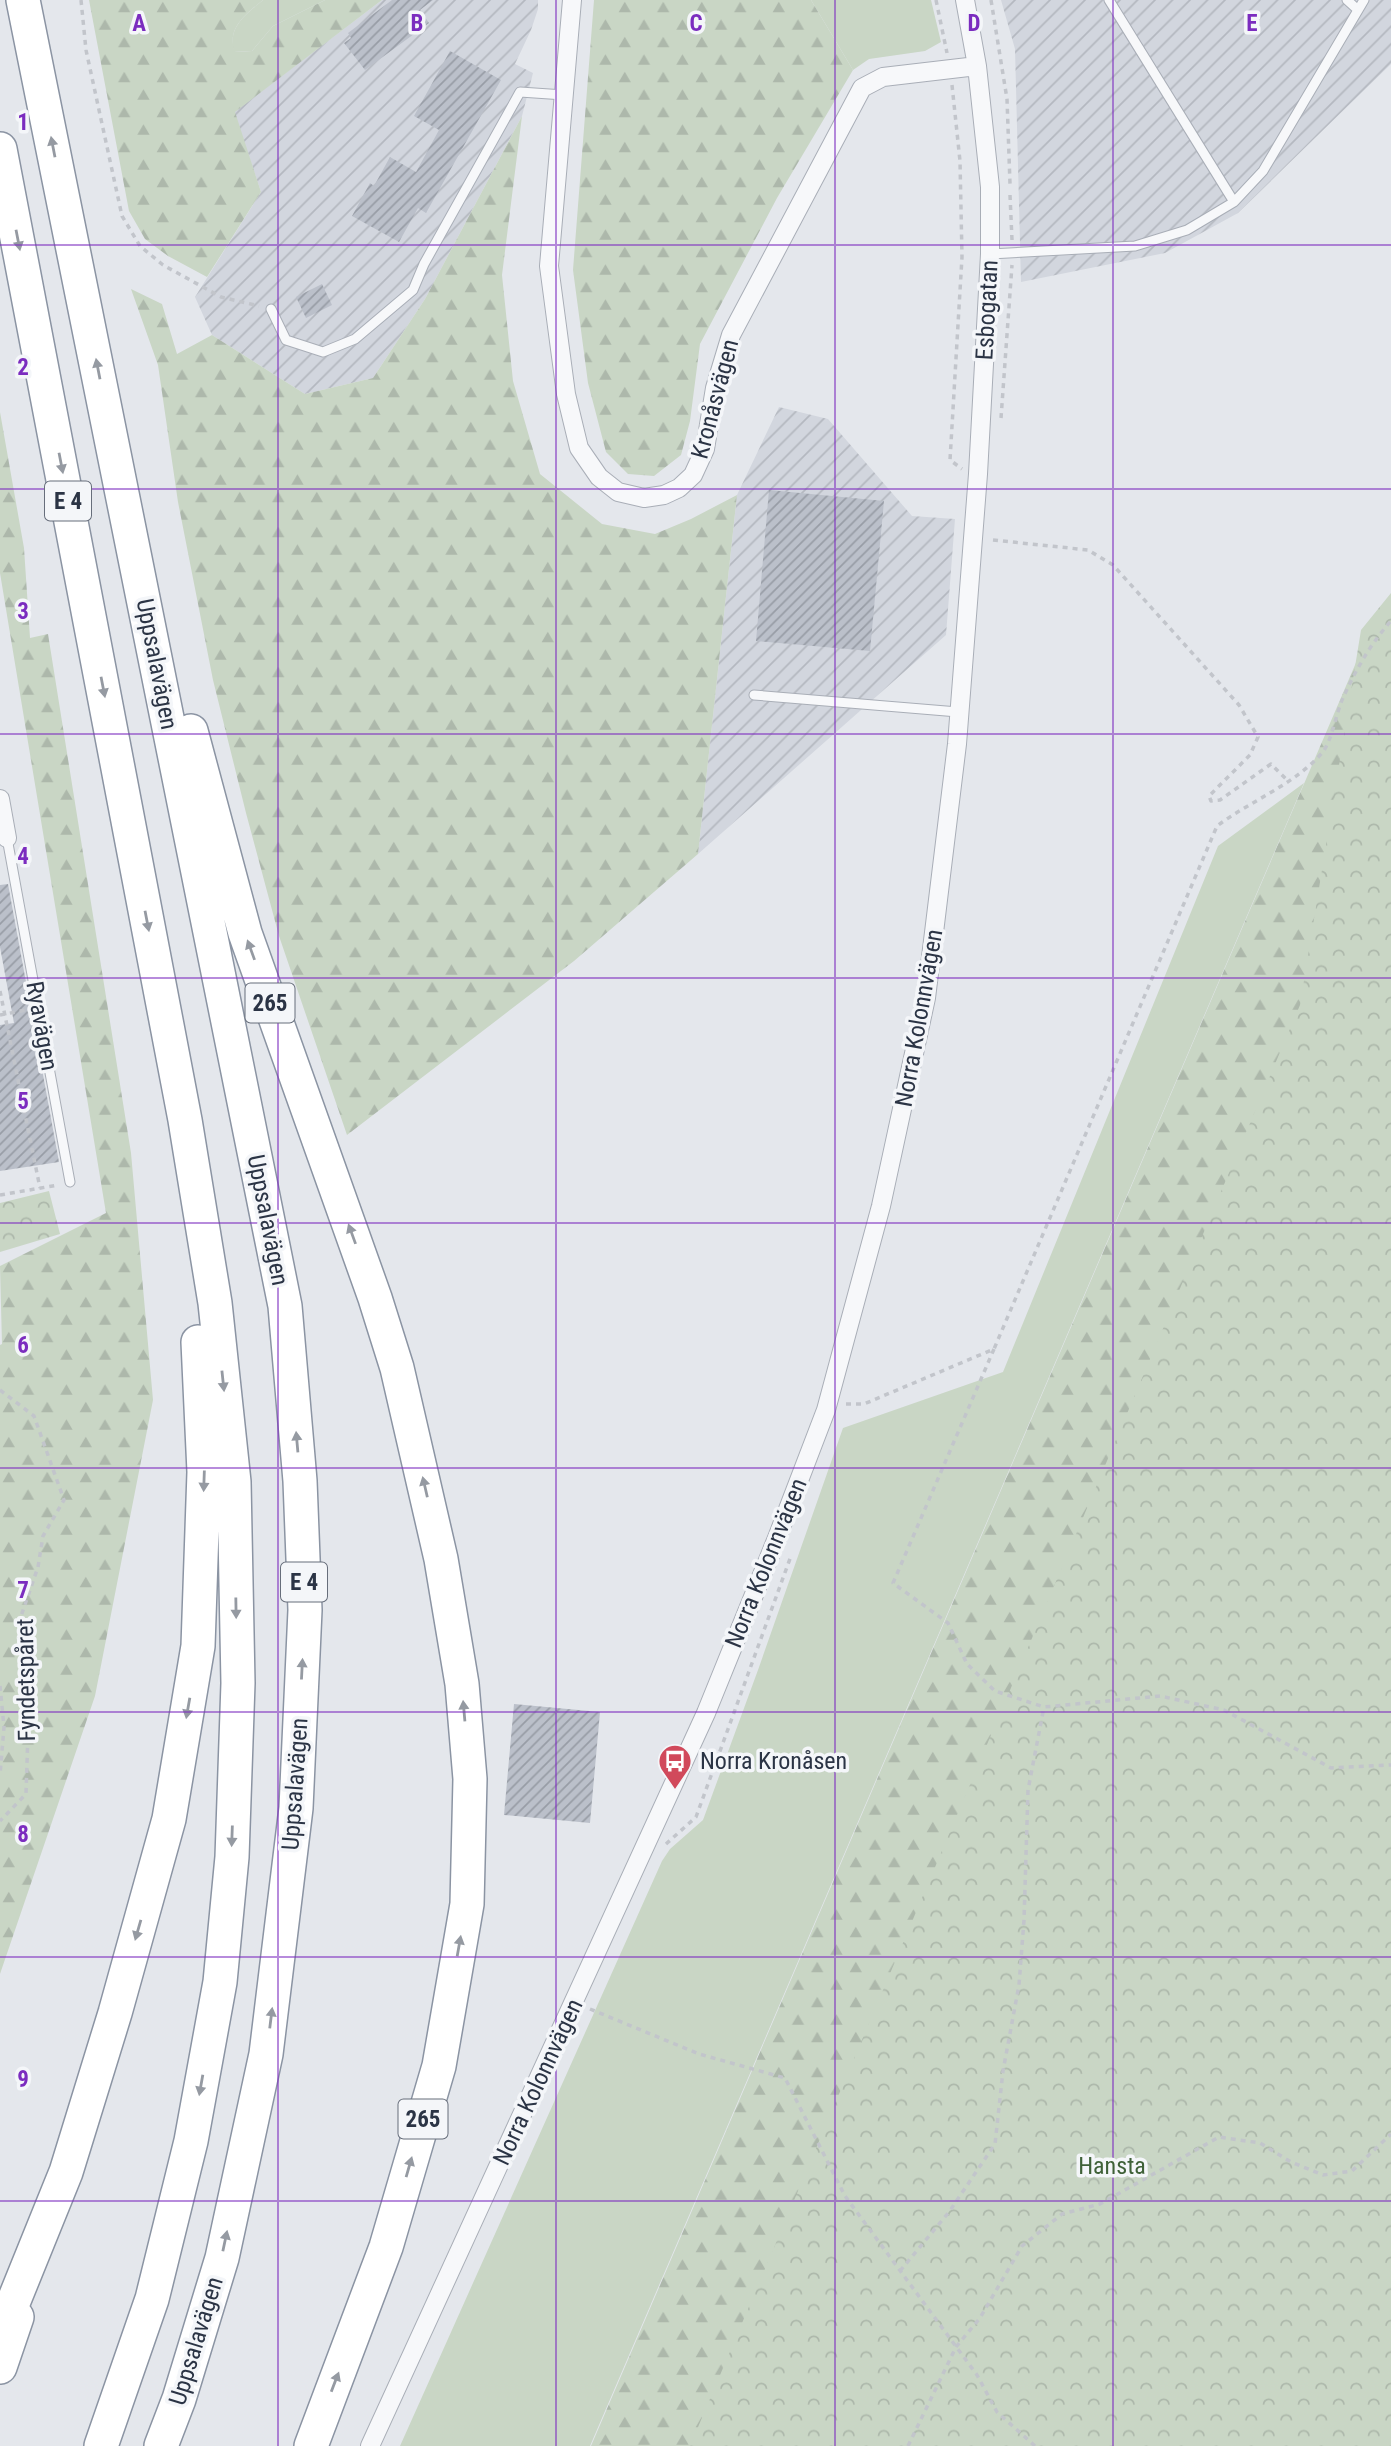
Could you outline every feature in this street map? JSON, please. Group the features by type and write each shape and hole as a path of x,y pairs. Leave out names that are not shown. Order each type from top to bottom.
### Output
{"highway":[{"name":"Uppsalavägen","path":"23,0 285,1306 300,1481 305,1610 296,1808 267,2054 222,2258 179,2399 161,2446"},
{"name":"E 4","path":"0,149 185,1120 215,1303 234,1482 238,1683 232,1857 220,1982 191,2141 152,2299 101,2446"},
{"name":"265","path":"112,436 245,933 375,1298 397,1368 441,1559 462,1684 470,1779 467,1904 439,2066 386,2247 311,2446"},
{"path":"0,2367 66,2172 115,2013 169,1819 198,1646 205,1472 198,1333 183,1174 185,1120"},
{"path":"0,2335 66,2172"}],"street":[{"name":"Kronåsvägen","path":"572,0 549,266 566,394 579,448 599,477 618,492 644,498 664,495 679,488 693,475 705,449 715,388 731,335 862,88 883,77 977,66"},
{"name":"Esbogatan","path":"965,0 977,66 990,187 990,254 978,474 965,620"},
{"name":"Norra Kolonnvägen","path":"370,2446 706,1713 777,1538 825,1410 881,1206 926,998 957,744 965,620"},
{"name":"Ryavägen","path":"0,799 7,838"}],"lane":[{"path":"1109,0 1234,202"},
{"path":"1347,0 1359,10"},
{"path":"990,254 1135,246 1187,230 1234,202 1263,171 1364,0"},
{"path":"271,309 286,340 323,352 355,339 413,290 424,264 520,92 564,95"},
{"path":"754,695 958,712"},
{"name":"Ryavägen","path":"7,838 70,1182"}],"path":[{"path":"81,0 86,50 122,216 140,246 163,265 221,297 271,309"},
{"path":"936,0 950,69 960,161 962,257 950,460 963,470 978,474"},
{"path":"993,540 1088,550 1113,565 1239,705 1258,737 1250,755 1209,796 1211,801 1220,800 1271,764 1288,781"},
{"path":"1391,621 1376,637 1343,698 1324,751 1288,781 1217,826 892,1583 948,1623 967,1664 995,1691 1044,1707 1160,1696 1224,1710 1331,1768 1391,1765"},
{"path":"0,991 2,1015 40,1188"},
{"path":"2,1015 38,1008"},
{"path":"0,1195 70,1182"},
{"path":"843,1404 863,1404 994,1349"},
{"name":"Fyndetspåret","path":"0,1390 34,1416 64,1500 43,1535 38,1567 20,1619 30,1671 26,1794 0,1821"},
{"name":"Fyndetspåret","path":"0,1686 4,1727 0,1775"},
{"path":"900,2271 949,2212 995,2144 1003,2071 1019,1985 1028,1790 1044,1707"},
{"path":"587,2008 699,2054 785,2078 845,2196 977,2375 997,2412 1035,2446"},
{"path":"908,2446 956,2347 979,2318 1022,2246 1062,2214 1100,2204 1219,2137 1260,2143 1291,2162 1323,2175 1352,2171 1391,2134"}],"shaded area":[{"path":"382,0 538,0 531,30 515,64 533,73 522,116 425,299 373,378 305,394 212,335 195,297 261,192 234,112"},
{"path":"1001,0 1391,0 1391,64 1238,213 1165,253 1021,282 1015,49"},
{"path":"779,407 828,419 912,516 955,519 946,635 698,854 737,495"}],"green space":[{"path":"89,0 263,0 244,16 235,29 235,52 252,51 273,26 325,0 382,0 235,112 261,192 207,277 168,256 145,239 129,211"},
{"path":"263,0 325,0 273,26 252,51 234,52 233,35 236,28"},
{"path":"594,0 811,0 853,70 777,198 700,344 690,421 681,455 654,476 628,474 606,452 588,383 573,270"},
{"path":"811,0 931,0 941,42 925,51 869,59 853,70"},
{"path":"522,116 502,275 513,381 540,474 602,524 655,534 737,495 698,854 574,961 347,1135 279,936 246,813 213,680 178,502 158,365 131,289 162,304 177,354 212,335 305,394 373,378 425,299"},
{"path":"0,412 24,548 30,638 48,634 131,1153 153,1400 95,1696 0,1974 0,1266 106,1213 0,573"},
{"name":"Hansta","path":"1391,593 1391,2446 690,2446 1300,1005 1361,630"},
{"name":"Hansta","path":"1370,630 1391,2446 591,2446"},
{"path":"1304,783 590,2446 400,2446 662,1861 670,1849 703,1820 843,1428 1003,1372 1218,846"},
{"path":"49,1191 60,1234 0,1252 0,1203"}],"building":[{"path":"392,0 433,0 420,10 429,23 365,70 344,43 351,38 348,33"},
{"path":"450,51 501,80 426,213 418,208 399,242 352,216 370,183 374,186 390,157 416,172 439,130 414,116"},
{"path":"322,284 332,305 306,318 296,297"},
{"path":"769,490 884,501 870,651 756,641"},
{"path":"8,884 59,1162 0,1171 0,1025 14,1023 0,947 0,885"},
{"path":"514,1704 600,1712 590,1823 504,1815"}],"place":[{"name":"Norra Kronåsen","path":"675,1791"}]}
